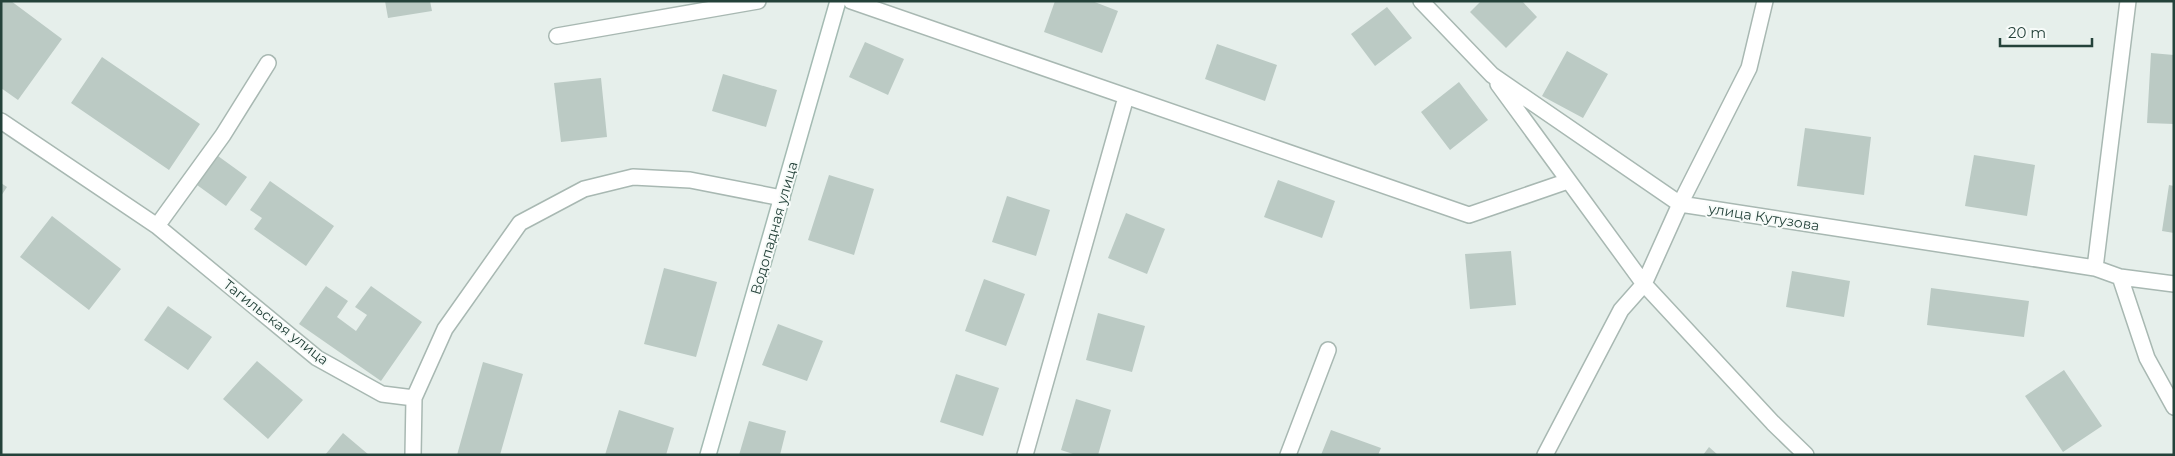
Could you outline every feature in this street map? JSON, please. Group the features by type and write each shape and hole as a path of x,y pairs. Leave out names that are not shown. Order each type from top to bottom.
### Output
{"street":[{"path":"557,36 758,1"},
{"name":"Водопадная улица","path":"708,455 838,1"},
{"path":"851,1 1469,215 1568,180"},
{"name":"улица Кутузова","path":"1421,1 1492,75 1680,204 2095,268 2120,277 2174,284"},
{"path":"1545,455 1621,310 1644,284 1680,204 1749,68 1765,1"},
{"path":"2095,268 2128,1"},
{"path":"157,226 223,135 268,63"},
{"path":"1492,75 1644,284 1772,423 1806,455"},
{"path":"1025,455 1126,97"},
{"name":"Тагильская улица","path":"1,121 157,226 317,358 382,394 414,398"},
{"path":"413,455 414,398 444,329 520,223 584,189 633,177 690,180 782,198"},
{"path":"2120,277 2147,358 2174,407"},
{"path":"1288,455 1328,350"}],"building":[{"path":"1,1 11,1 62,39 18,100 1,88"},
{"path":"385,1 430,1 432,11 388,18"},
{"path":"1055,1 1092,1 1118,11 1102,53 1044,32"},
{"path":"1481,1 1522,1 1537,17 1506,48 1470,12"},
{"path":"1387,7 1412,38 1375,66 1351,34"},
{"path":"865,42 904,59 888,95 849,77"},
{"path":"1217,44 1277,65 1265,101 1205,79"},
{"path":"1567,51 1608,74 1583,118 1542,96"},
{"path":"2151,53 2174,55 2174,124 2147,123"},
{"path":"102,57 200,124 169,170 71,103"},
{"path":"723,74 777,90 766,127 712,111"},
{"path":"601,78 607,137 561,142 554,83"},
{"path":"1459,82 1488,120 1450,150 1421,112"},
{"path":"1805,128 1871,137 1864,195 1797,186"},
{"path":"1974,155 2035,165 2027,216 1965,206"},
{"path":"218,156 247,177 226,206 197,185"},
{"path":"829,175 874,189 854,255 808,240"},
{"path":"1278,180 1335,201 1322,238 1264,217"},
{"path":"270,181 334,226 306,266 254,229 262,218 250,210"},
{"path":"1,183 7,187 1,196"},
{"path":"2169,185 2174,186 2174,233 2162,231"},
{"path":"1007,196 1050,210 1036,256 992,242"},
{"path":"1126,213 1165,229 1147,274 1108,258"},
{"path":"52,216 121,269 89,310 20,257"},
{"path":"1511,251 1516,305 1470,309 1465,254"},
{"path":"664,268 717,282 696,357 644,344"},
{"path":"1792,271 1850,281 1844,317 1786,307"},
{"path":"984,279 1025,294 1006,346 965,331"},
{"path":"326,286 348,301 337,317 356,331 367,315 355,307 371,286 422,322 381,381 299,324"},
{"path":"1931,288 2029,301 2024,337 1927,325"},
{"path":"168,306 212,337 188,370 144,340"},
{"path":"1098,313 1145,326 1132,372 1086,360"},
{"path":"778,324 823,341 807,381 762,365"},
{"path":"257,361 303,400 268,439 223,399"},
{"path":"483,362 523,374 500,455 457,455"},
{"path":"2064,370 2102,426 2063,452 2025,396"},
{"path":"956,374 999,388 983,436 940,422"},
{"path":"1076,399 1111,410 1098,455 1076,455 1061,450"},
{"path":"619,410 674,428 666,455 605,455"},
{"path":"749,421 786,431 780,455 739,455"},
{"path":"1331,430 1381,448 1378,455 1321,455"},
{"path":"343,433 369,455 325,455"},
{"path":"1709,447 1718,455 1703,455"}]}
